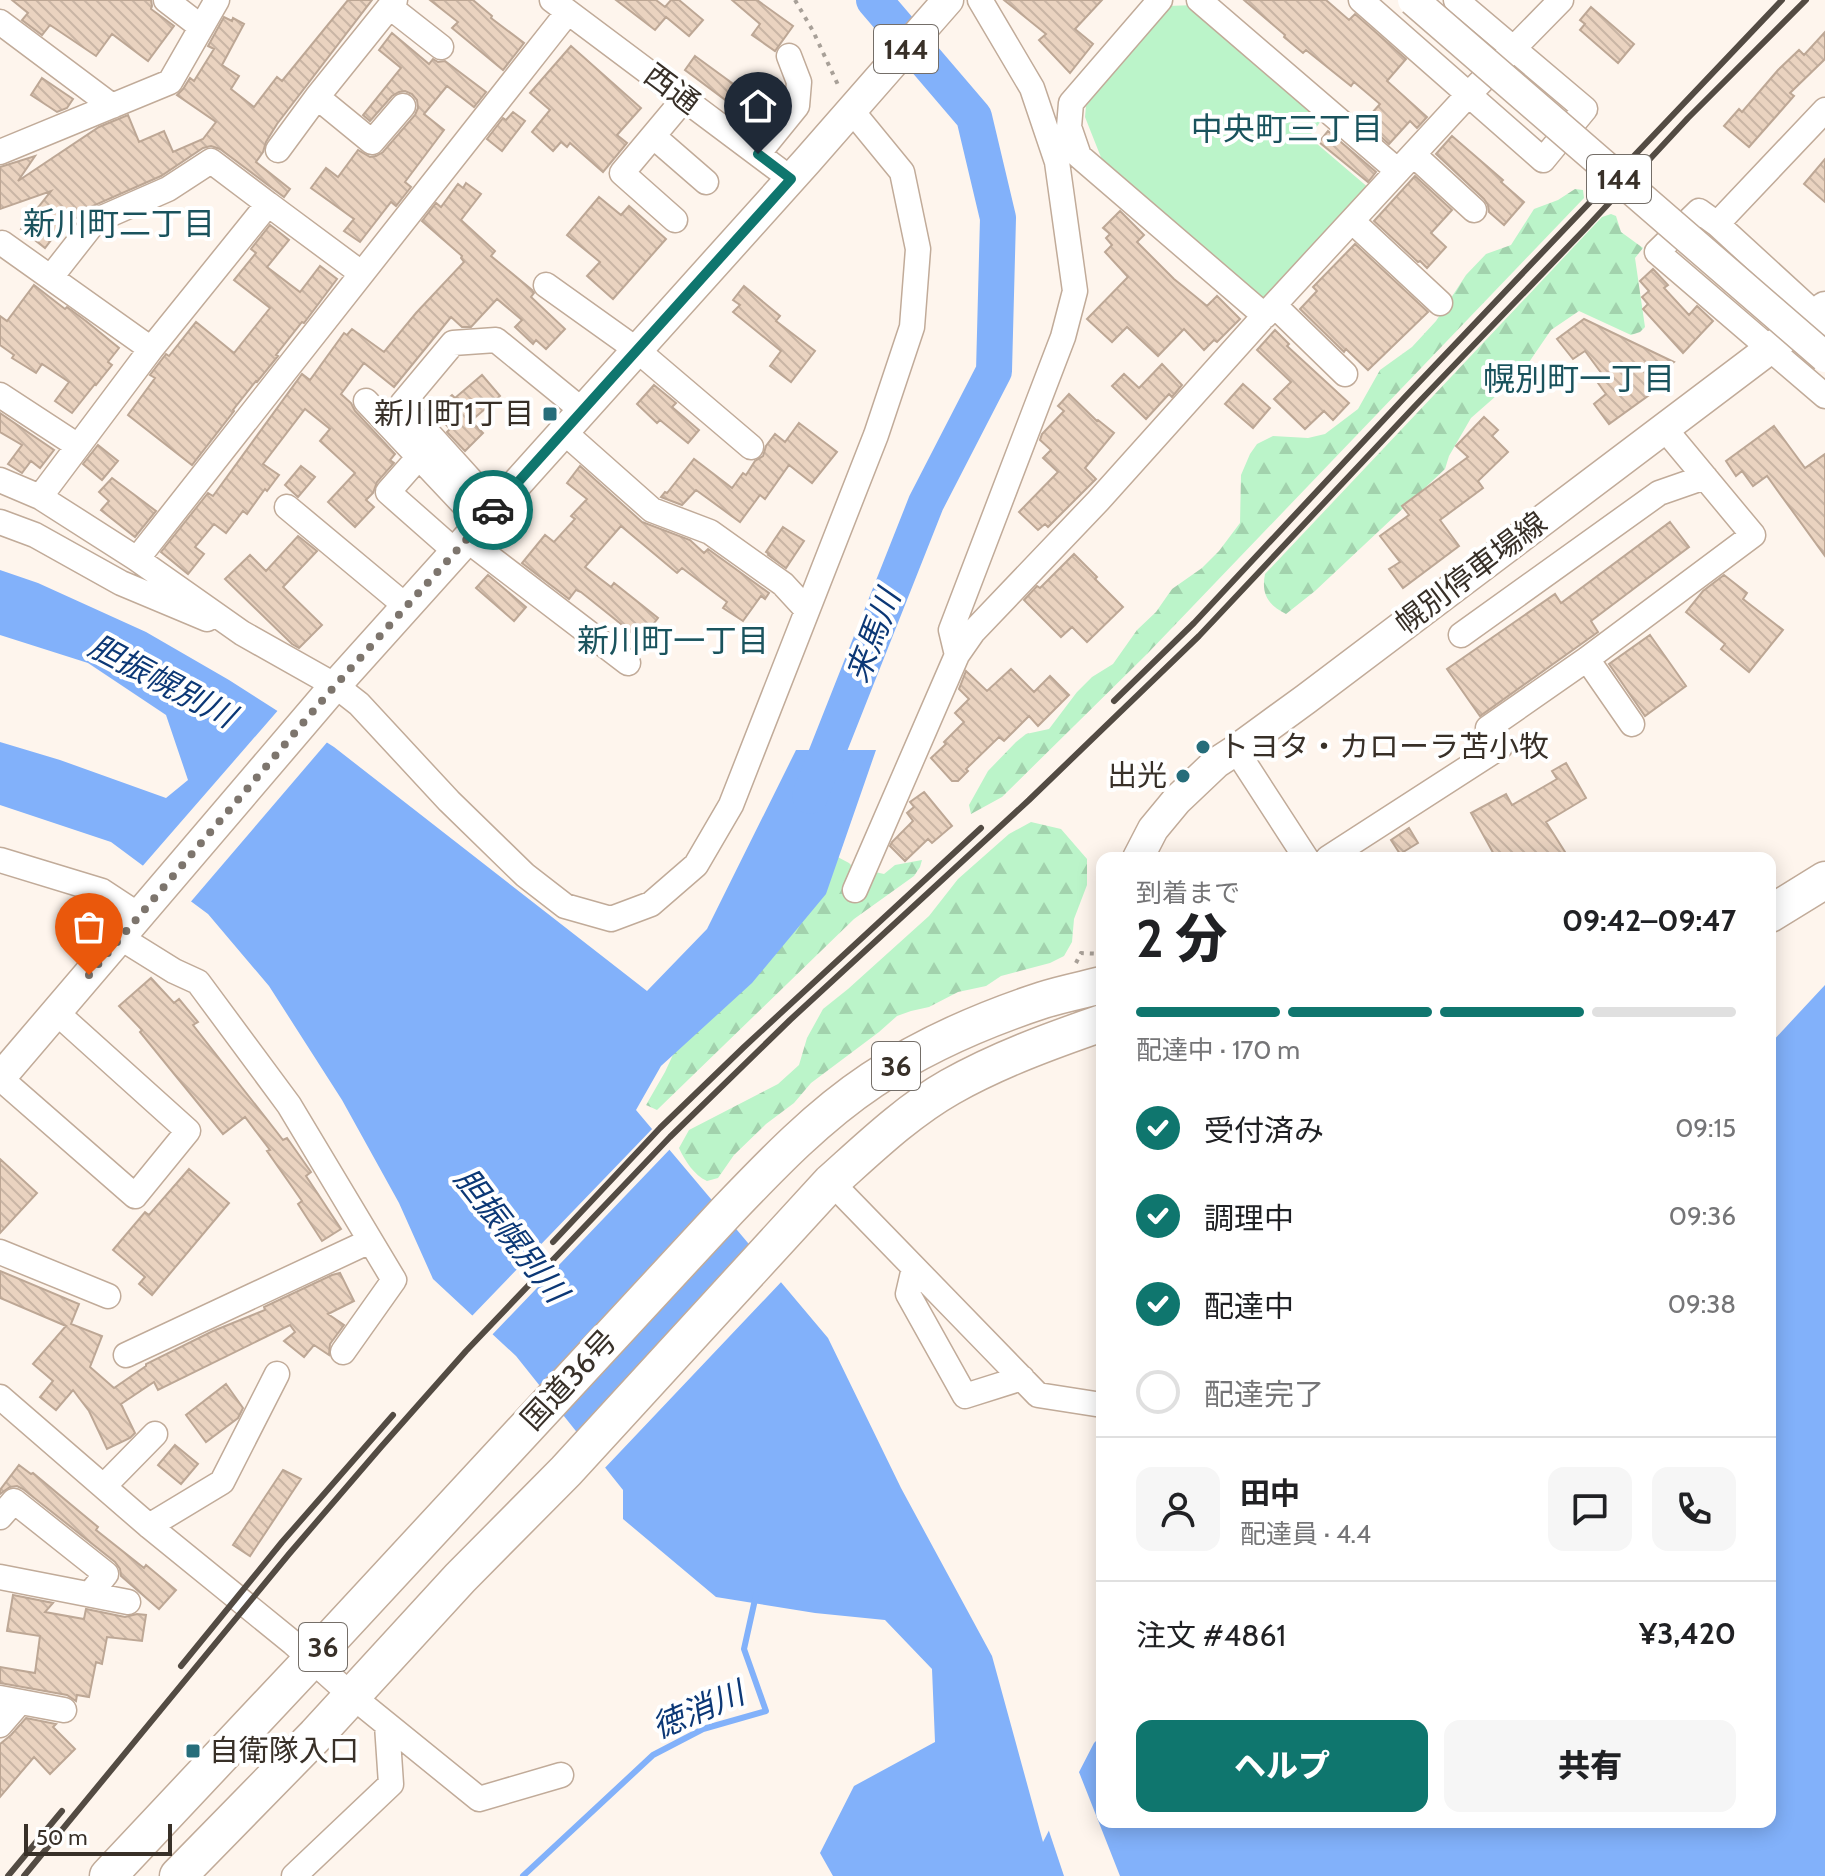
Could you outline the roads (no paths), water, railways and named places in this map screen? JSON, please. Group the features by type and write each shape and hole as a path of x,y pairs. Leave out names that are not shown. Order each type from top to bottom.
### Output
{"highway":[{"path":"1776,911 1825,880"},
{"name":"国道36号","path":"108,1876 788,1147 833,1109 919,1052 1044,1000 1096,987"},
{"name":"国道36号","path":"178,1876 316,1735 460,1578 566,1471 831,1182 875,1143 949,1088 1007,1058 1096,1025"}],"main road":[{"name":"144","path":"0,1078 331,691 791,179 852,100 948,0"},
{"name":"144","path":"1413,0 1825,357"},
{"name":"幌別停車場線","path":"1141,852 1153,829 1177,800 1216,763 1770,348 1822,315"}],"street":[{"path":"166,0 201,27"},
{"path":"0,152 170,82 217,0"},
{"path":"980,0 1032,88 1079,156 1345,374"},
{"path":"957,655 951,630 1063,337 1075,291 1057,162 1058,128 1071,103 1160,0"},
{"path":"1199,0 1406,163 1474,210"},
{"path":"1361,0 1543,160 1585,109 1456,0"},
{"path":"855,890 957,655 973,632 1098,501 1468,95 1561,0"},
{"path":"278,150 393,4 441,47"},
{"path":"137,559 571,7"},
{"name":"西通","path":"571,7 684,99 791,179"},
{"path":"0,22 112,106"},
{"path":"758,154 797,106 799,82 789,56"},
{"path":"317,97 372,142 403,106"},
{"path":"675,220 622,173 684,99"},
{"path":"0,480 40,497 331,691 359,704 449,801 525,875 565,906 611,919 651,904 696,865 731,805 876,435 912,327 918,249 902,172 852,100"},
{"path":"1717,224 1825,110"},
{"path":"653,136 706,182"},
{"path":"51,277 95,221 168,189 211,161 361,273"},
{"path":"40,497 151,349 268,204"},
{"path":"1822,315 1699,211 1657,252 1825,396"},
{"path":"1352,221 1440,303"},
{"path":"2,243 151,349"},
{"path":"546,285 637,350 751,447"},
{"path":"475,531 402,404 453,343 496,340 652,510 710,532 783,584 807,610"},
{"path":"0,395 78,446"},
{"path":"366,401 418,458 475,531 628,663"},
{"path":"1337,852 1500,747 1488,728 1587,659 1753,535 1664,428"},
{"path":"418,458 388,492 475,531"},
{"path":"1461,635 1659,493 1705,477"},
{"path":"287,507 407,607"},
{"path":"0,522 35,535 121,583 242,633"},
{"path":"1587,659 1632,724"},
{"path":"1236,750 1302,852"},
{"path":"0,860 102,891 136,920 174,971 198,982 289,1105 394,1280 343,1352"},
{"path":"0,1078 135,1196 188,1131 57,1013"},
{"path":"831,1182 1038,1395 1096,1404"},
{"path":"126,1355 370,1241"},
{"path":"0,1252 108,1296"},
{"path":"914,1268 908,1294 965,1396 1022,1378"},
{"path":"149,1526 222,1482 277,1374"},
{"path":"0,1397 149,1526 479,1799 561,1775"},
{"path":"104,1486 155,1434"},
{"path":"0,1517 14,1501 106,1574 90,1594"},
{"path":"0,1577 128,1602"},
{"path":"0,1725 10,1700 64,1710"},
{"path":"294,1876 391,1784 387,1725"}],"water":[{"name":"胆振幌別川","path":"0,570 38,583 146,632 334,747 647,991 707,929 796,750 876,750 826,894 752,983 661,1066 636,1110 828,1338 901,1488 992,1656 1043,1842 1096,1741 1096,1828 1776,1828 1776,1038 1825,985 1825,1876 833,1876 820,1853 854,1786 935,1742 932,1669 885,1620 815,1613 716,1597 623,1519 623,1490 516,1356 433,1279 399,1203 342,1100 269,986 208,914 111,842 0,805 0,742 166,798 188,780 166,715 88,663 0,635"}],"waterway":[{"name":"来馬川","path":"810,796 926,503 994,371 998,218 974,117 874,0"},
{"name":"徳消川","path":"523,1876 653,1755 703,1729 766,1711 744,1649 756,1595"}],"railway":[{"path":"1114,701 1194,623 1782,0"},
{"path":"24,1876 289,1554 466,1351 670,1137 790,1020 1029,800 1199,636 1688,118 1806,0"},
{"path":"553,1242 660,1128 981,828"},
{"path":"181,1666 282,1542 393,1415"},
{"path":"8,1876 62,1811"}],"place":[{"name":"新川町1丁目","path":"550,414"},
{"name":"トヨタ・カローラ苫小牧","path":"1203,747"},
{"name":"出光","path":"1183,776"},
{"name":"自衛隊入口","path":"193,1751"}],"district":[{"name":"中央町三丁目","path":"1287,129"},
{"name":"新川町二丁目","path":"119,224"},
{"name":"幌別町一丁目","path":"1579,379"},
{"name":"新川町一丁目","path":"673,641"}]}
